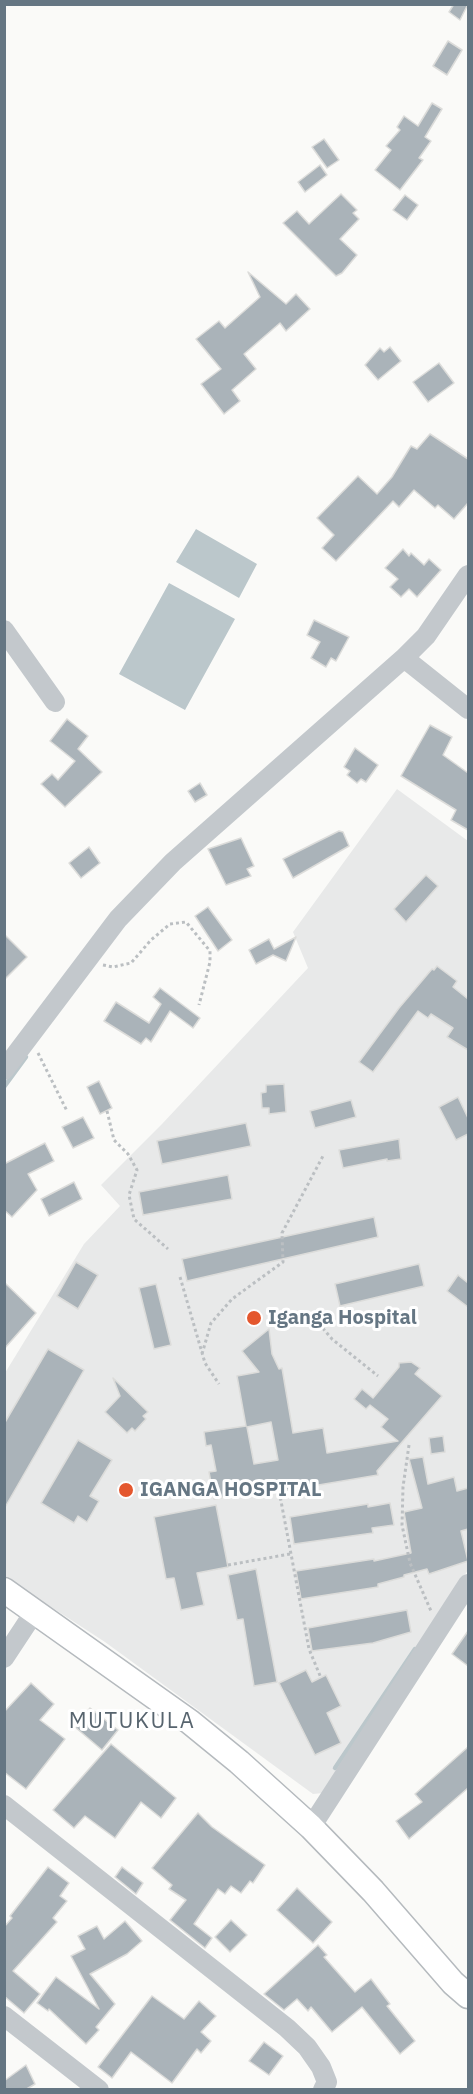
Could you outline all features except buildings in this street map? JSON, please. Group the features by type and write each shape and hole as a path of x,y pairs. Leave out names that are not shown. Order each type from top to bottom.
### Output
{"main road":[{"path":"4,1590 190,1722 239,1762 311,1827 373,1891 461,1990 468,2014"}],"street":[{"path":"4,1070 118,919 173,862 426,636 468,575"},
{"path":"4,630 54,702"},
{"path":"404,657 468,709"},
{"path":"311,1827 468,1584"},
{"path":"4,1658 35,1611"},
{"path":"4,1805 287,2028 307,2047 321,2067 327,2082 323,2090"},
{"path":"4,2016 99,2090"}],"path":[{"path":"84,963 113,967 132,963 151,940 170,924 186,922 210,951 210,962 199,1005"},
{"path":"29,1036 67,1111"},
{"path":"107,1111 114,1140 128,1154 137,1170 129,1195 134,1219 168,1248"},
{"path":"202,1354 211,1323 232,1299 283,1262 282,1233 323,1156"},
{"path":"180,1277 205,1363 219,1384"},
{"path":"315,1319 332,1340 378,1376"},
{"path":"410,1445 403,1487 402,1525 410,1563 431,1612 441,1625"},
{"path":"277,1480 309,1649 321,1677"},
{"path":"228,1565 290,1554"}],"shaded area":[{"path":"196,529 257,564 239,598 176,562"},
{"path":"169,583 235,619 185,710 119,674"},
{"name":"Iganga Hospital","path":"397,789 468,841 468,1570 323,1793 313,1794 105,1642 5,1577 5,1373 84,1244 120,1206 101,1185 162,1124 308,968 293,932"}],"waterway":[{"path":"4,1087 26,1057"},
{"path":"335,1768 415,1649"}],"place":[{"name":"Iganga Hospital","path":"254,1318"},
{"name":"IGANGA HOSPITAL","path":"126,1490"}],"district":[{"name":"MUTUKULA","path":"132,1722"}]}
